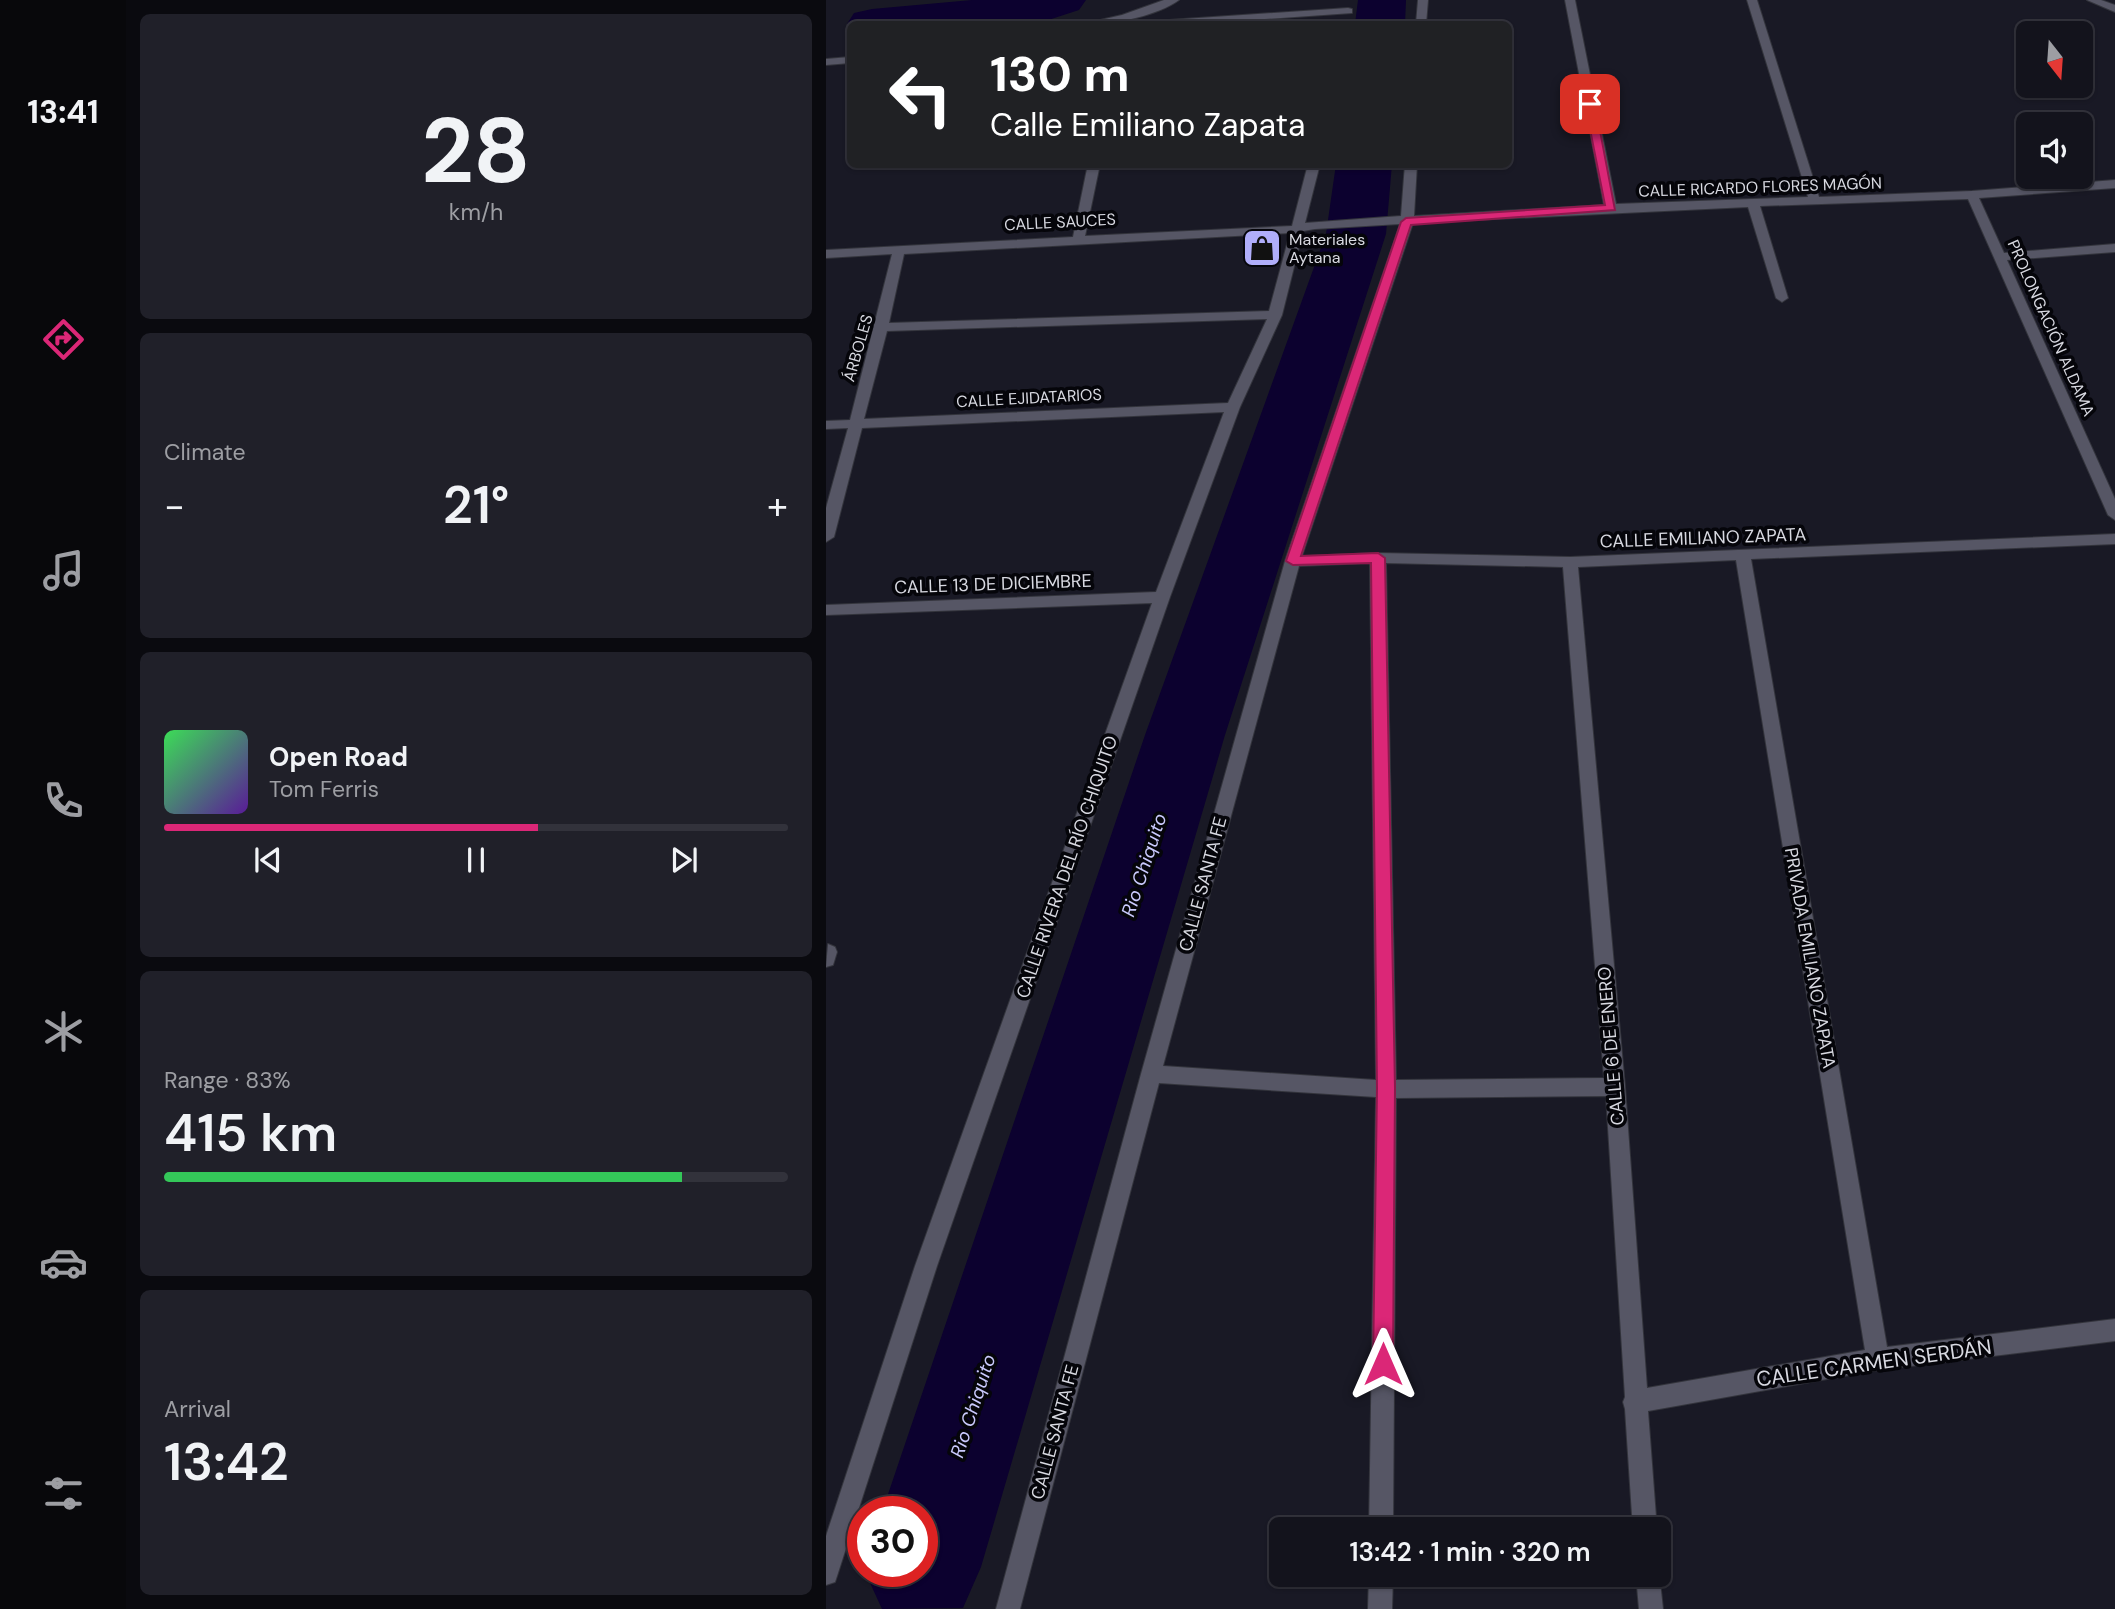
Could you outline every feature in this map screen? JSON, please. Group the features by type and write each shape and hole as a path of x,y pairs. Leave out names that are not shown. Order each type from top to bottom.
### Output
{"street":[{"path":"1122,21 1174,0"},
{"path":"1421,21 1423,0"},
{"path":"1570,0 1611,208"},
{"path":"1752,0 1815,202"},
{"path":"2092,0 2115,9"},
{"path":"1185,21 1348,5"},
{"path":"826,62 847,60"},
{"path":"1079,238 1093,168"},
{"name":"CALLE RIVERA DEL RÍO CHIQUITO","path":"826,1573 926,1266 1162,597 1233,407 1275,315 1313,168"},
{"name":"CALLE SANTA FE","path":"1008,1609 1151,1074 1293,561 1406,222 1411,168"},
{"name":"CALLE RICARDO FLORES MAGÓN","path":"1375,221 1406,222 1611,208 1754,205 1972,195 2115,184"},
{"name":"PROLONGACIÓN ALDAMA","path":"1972,195 2115,515"},
{"path":"1754,205 1782,298"},
{"name":"CALLE SAUCES","path":"826,254 1079,238 1296,229 1375,221"},
{"path":"2001,257 2115,248"},
{"name":"ÁRBOLES","path":"826,537 854,424 883,327 899,249"},
{"path":"883,327 1275,315"},
{"name":"CALLE EJIDATARIOS","path":"826,425 1233,407"},
{"name":"CALLE EMILIANO ZAPATA","path":"1293,561 1378,558 1570,562 2115,539"},
{"name":"PRIVADA EMILIANO ZAPATA","path":"1743,556 1878,1359"},
{"path":"1378,558 1386,1088 1381,1517"},
{"name":"CALLE 6 DE ENERO","path":"1570,562 1615,1087 1634,1402 1644,1517"},
{"name":"CALLE 13 DE DICIEMBRE","path":"826,610 1003,601 1162,597"},
{"path":"1151,1074 1386,1088 1615,1087"},
{"name":"CALLE CARMEN SERDÁN","path":"1634,1402 1878,1359 2115,1330"},
{"path":"1380,1609 1381,1587"},
{"path":"1649,1587 1651,1609"}],"waterway":[{"path":"905,21 1036,9 1062,0"},
{"name":"Rio Chiquito","path":"1380,21 1382,0"},
{"name":"Rio Chiquito","path":"938,1516 1185,735 1356,234 1364,168"}],"place":[{"name":"Materiales Aytana","path":"1262,248"}],"route":[{"path":"1383,1364 1386,1088 1378,558 1293,561 1406,222 1611,208 1590,104"}]}
